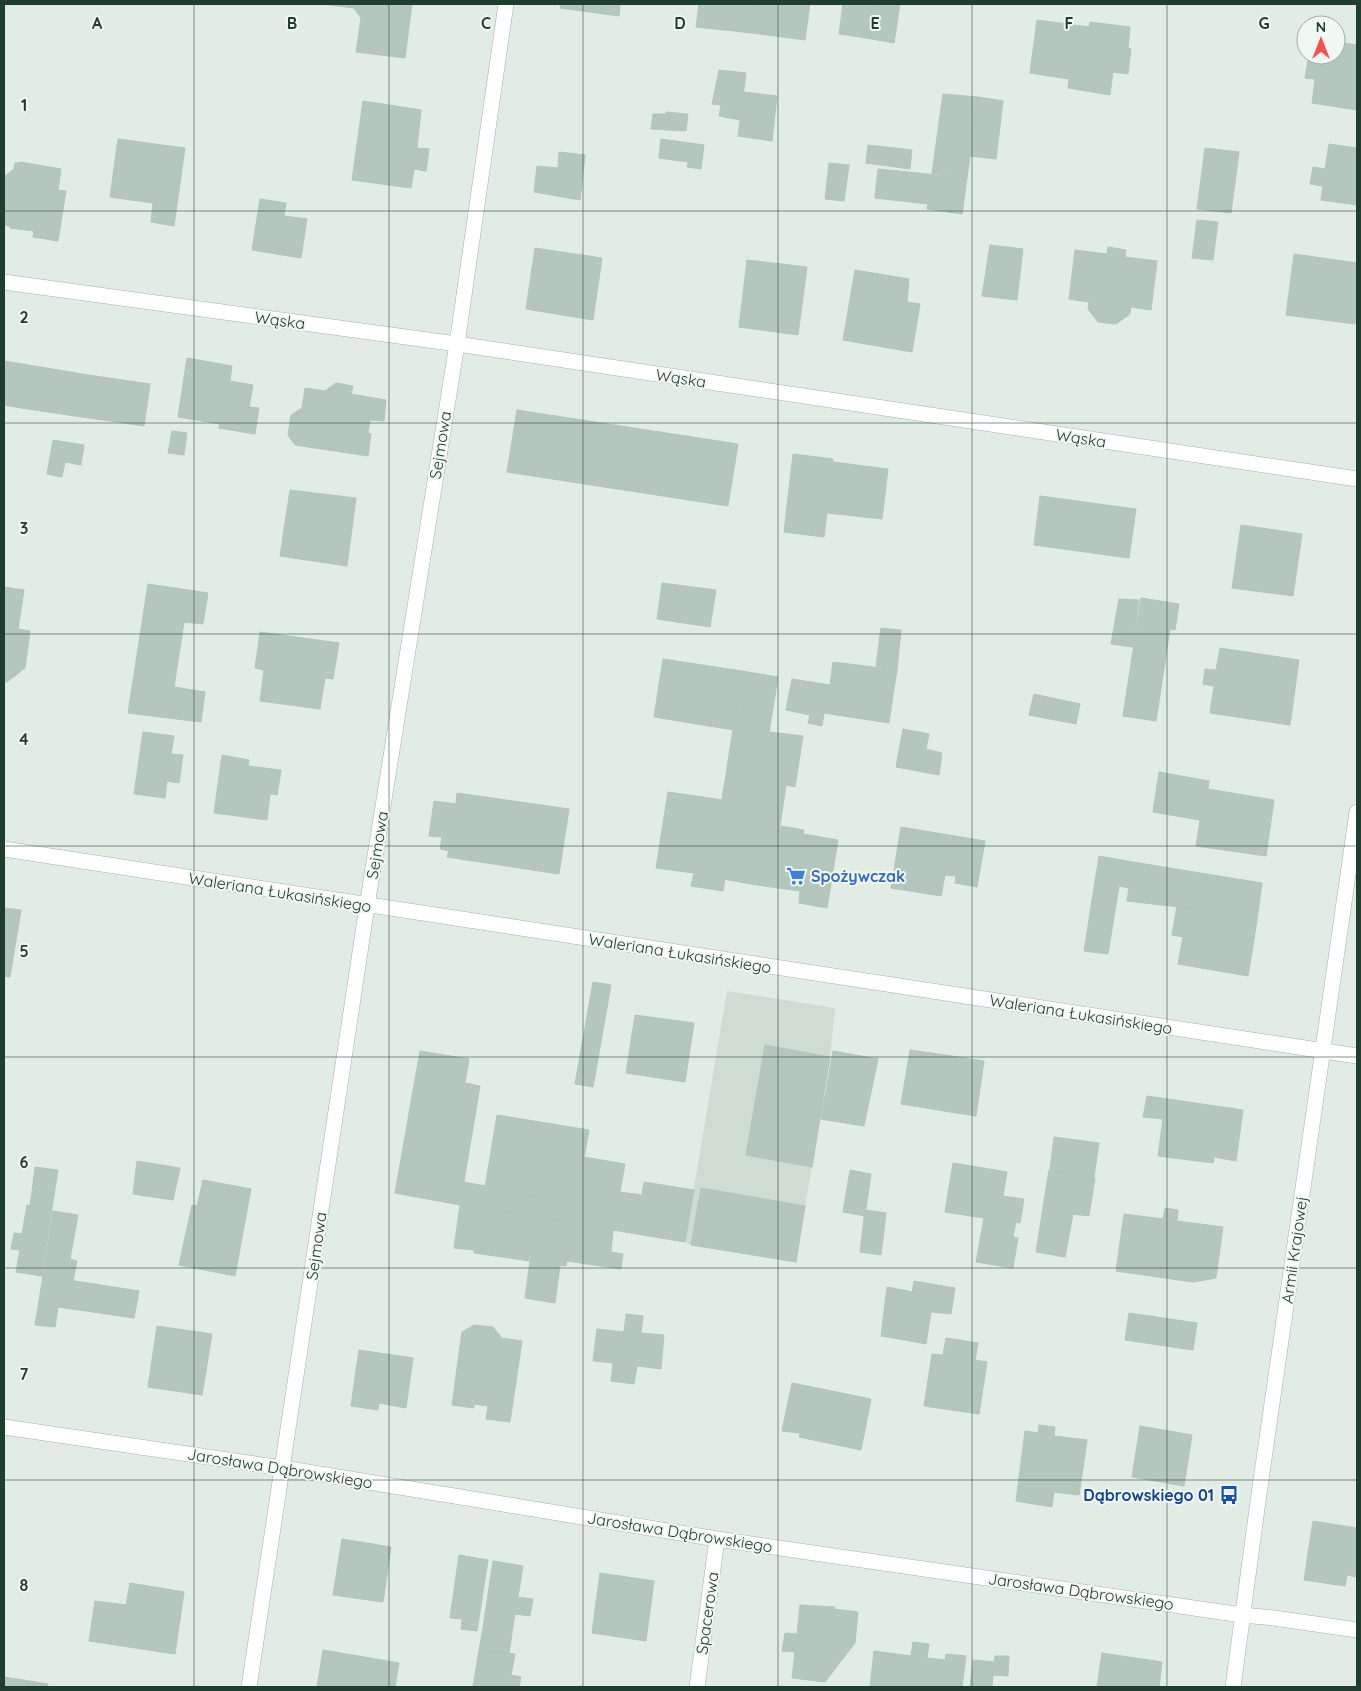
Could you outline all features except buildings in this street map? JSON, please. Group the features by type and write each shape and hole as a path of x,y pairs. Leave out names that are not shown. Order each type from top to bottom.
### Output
{"street":[{"name":"Sejmowa","path":"249,1687 367,906 456,344 506,4"},
{"name":"Wąska","path":"4,282 456,344 1357,479"},
{"name":"Armii Krajowej","path":"1234,1687 1242,1615 1357,812"},
{"name":"Waleriana Łukasińskiego","path":"4,849 1357,1056"},
{"name":"Jarosława Dąbrowskiego","path":"4,1427 283,1468 717,1539 1357,1630"},
{"name":"Spacerowa","path":"697,1687 717,1539"}],"shaded area":[{"path":"727,991 835,1008 830,1057 796,1262 691,1245 685,1242"}],"place":[{"name":"Spożywczak","path":"796,876"},
{"name":"Dąbrowskiego 01","path":"1229,1495"}]}
